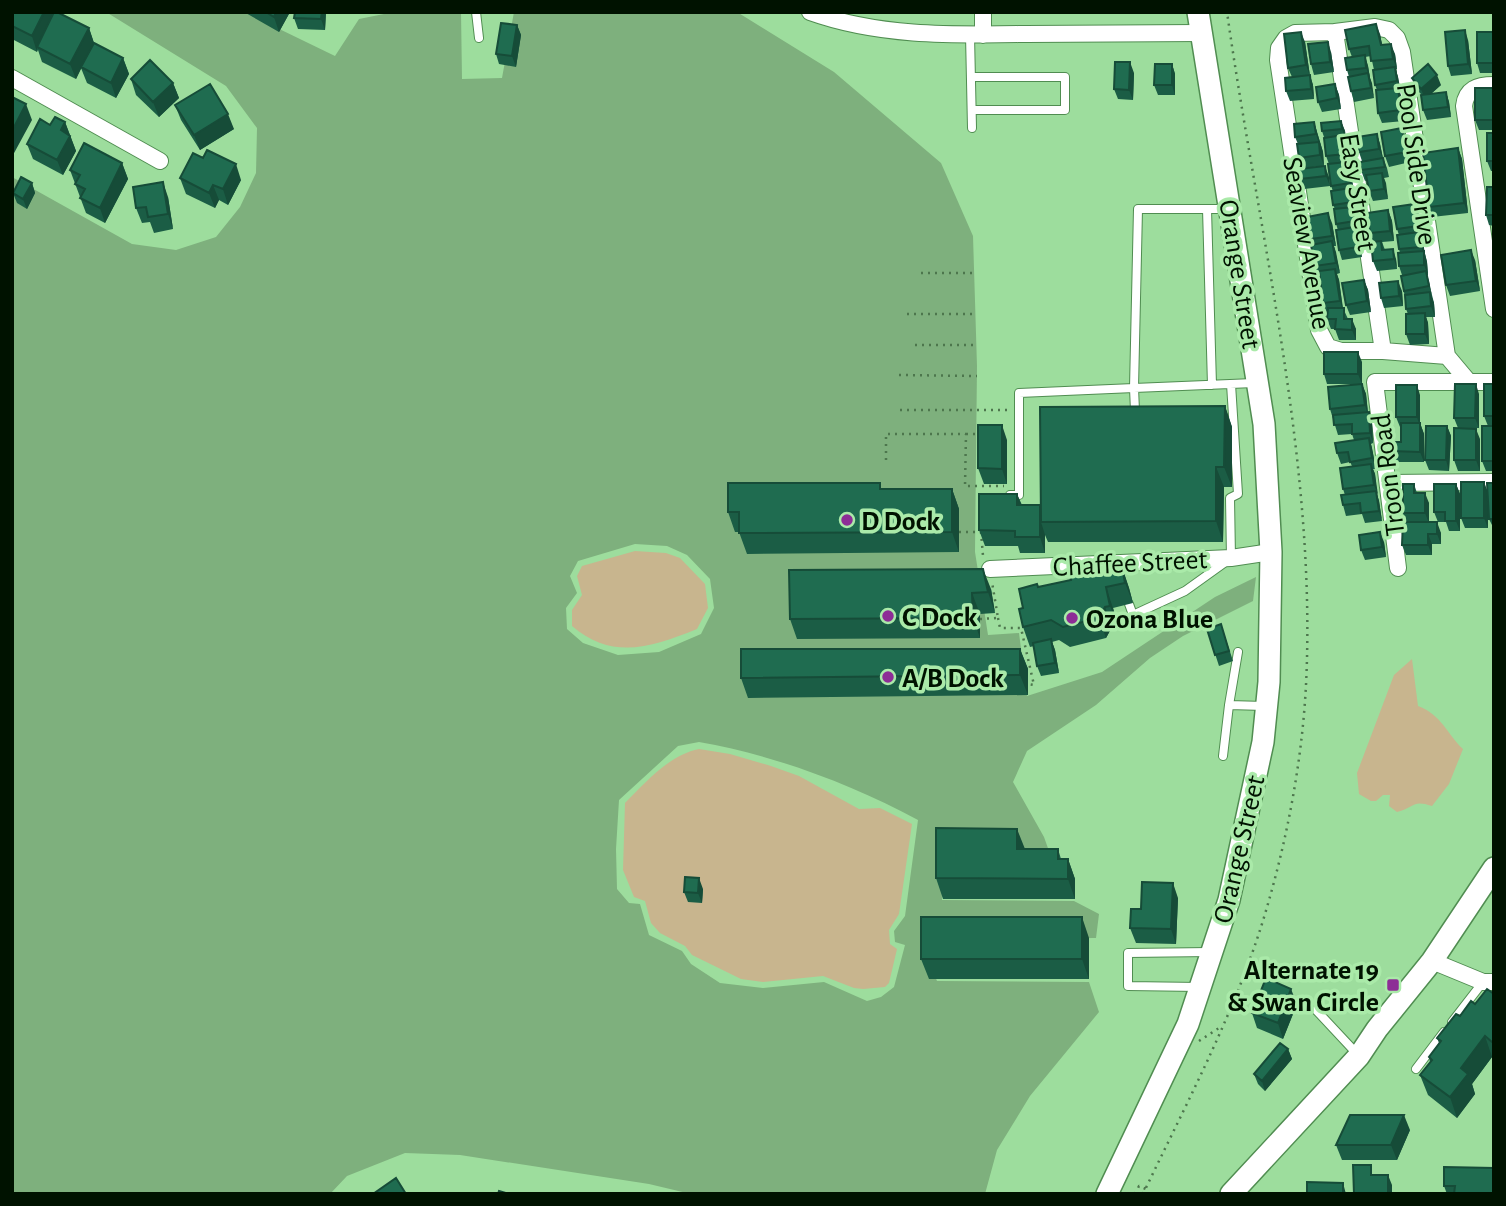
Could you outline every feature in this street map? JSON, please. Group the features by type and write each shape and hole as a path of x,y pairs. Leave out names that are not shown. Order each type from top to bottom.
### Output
{"street":[{"path":"810,12 836,22 885,31 977,35 1200,22"},
{"path":"977,35 982,12"},
{"name":"Orange Street","path":"1107,1194 1188,1024 1213,951 1229,901 1252,800 1267,706 1271,552 1265,436 1200,22"},
{"name":"Pool Side Drive","path":"1335,32 1375,27 1389,30 1397,38 1402,52 1447,356"},
{"name":"Easy Street","path":"1335,32 1383,351"},
{"name":"Seaview Avenue","path":"1335,32 1295,33 1286,38 1279,48 1278,60 1319,330 1328,347 1341,351 1447,356"},
{"path":"12,78 160,161"},
{"path":"1494,85 1471,89 1465,96 1464,106 1494,309"},
{"path":"1476,186 1494,186"},
{"path":"1447,356 1468,382 1494,382"},
{"name":"Troon Road","path":"1398,568 1375,382 1468,382"},
{"path":"1389,483 1494,482"},
{"name":"Chaffee Street","path":"990,569 1121,569 1271,552"},
{"path":"1231,1194 1359,1056 1377,1029 1432,961 1494,868"},
{"path":"1432,961 1488,982"}],"lane":[{"path":"476,12 479,38"},
{"path":"972,128 971,77 977,35"},
{"path":"971,77 1065,77 1065,110 972,110"},
{"path":"1149,410 1135,411 1138,209 1231,209"},
{"path":"1207,209 1212,384"},
{"path":"996,495 1019,495 1019,393 1257,383"},
{"path":"1129,604 1133,615 1185,591 1231,558 1230,498 1238,494 1231,384"},
{"path":"1218,408 1232,408"},
{"path":"1223,756 1238,652"},
{"path":"1229,705 1267,706"},
{"path":"1201,987 1128,986 1128,953 1213,951"},
{"path":"1416,1069 1488,982"},
{"path":"1316,1010 1359,1056"}],"path":[{"path":"921,274 974,274"},
{"path":"907,314 975,314"},
{"path":"915,345 976,345"},
{"path":"899,375 977,376"},
{"path":"900,410 1019,410"},
{"path":"886,460 886,435 979,435"},
{"path":"966,435 965,486 1019,485"},
{"path":"959,532 981,532"},
{"path":"998,618 1000,628 1021,628 1034,684 1028,684"},
{"path":"1143,1194 1215,1043"},
{"path":"1135,1194 1139,1186 1146,1189"}],"shaded area":[{"path":"106,12 244,12 335,56 359,19 394,12 461,12 462,79 502,78 514,12 737,12 834,72 941,163 973,236 977,366 975,552 988,635 1019,633 1027,696 1102,672 1215,597 1256,577 1253,601 1183,636 1150,658 1096,705 1027,751 1013,782 1044,837 1055,868 941,849 942,900 1074,901 1099,914 1096,938 920,939 937,981 1089,982 1099,1012 1030,1096 997,1150 985,1194 691,1194 649,1184 460,1155 405,1153 347,1176 330,1194 12,1194 12,177 132,244 176,250 216,237 240,207 256,173 257,128 226,86","holes":["635,544 667,546 687,555 710,579 714,608 701,634 659,652 618,655 583,643 567,629 566,608 577,593 570,576 578,561","699,742 811,772 866,794 918,820 905,916 894,931 895,942 905,945 894,987 881,997 867,1001 824,982 763,988 720,983 691,964 682,951 649,935 640,904 629,903 617,889 619,800 678,746"]},
{"path":"635,551 666,553 680,558 705,584 708,608 697,629 648,645 618,647 602,644 572,626 572,610 582,595 577,576 582,566"},
{"path":"1412,659 1418,706 1433,714 1463,749 1449,784 1432,806 1417,804 1397,812 1389,806 1390,795 1383,795 1376,801 1371,801 1359,794 1357,773 1394,675"},
{"path":"699,749 730,754 771,766 799,776 859,809 880,808 912,824 899,914 889,930 890,944 897,949 889,983 885,987 854,988 823,976 763,982 741,979 692,955 685,946 660,933 651,923 645,901 634,897 623,870 625,803 668,763"}],"building":[{"path":"12,12 44,12 32,36 12,26"},
{"path":"54,12 89,28 70,64 37,47"},
{"path":"295,12 322,12 321,19 294,18"},
{"path":"501,23 517,25 512,56 496,54"},
{"path":"1376,24 1381,45 1391,44 1393,59 1371,61 1369,46 1349,49 1345,30"},
{"path":"1465,30 1468,64 1448,66 1445,32"},
{"path":"1301,32 1306,65 1288,68 1284,34"},
{"path":"1477,32 1494,32 1494,63 1477,63"},
{"path":"1328,42 1330,62 1311,64 1308,44"},
{"path":"94,43 123,58 111,83 81,67"},
{"path":"1365,55 1366,68 1347,70 1345,58"},
{"path":"150,60 173,83 153,102 131,79"},
{"path":"1115,62 1130,62 1129,90 1114,89"},
{"path":"1155,64 1172,64 1172,85 1154,85"},
{"path":"1428,64 1437,75 1421,89 1412,78"},
{"path":"1395,67 1397,81 1375,85 1373,70"},
{"path":"1368,73 1371,88 1351,91 1348,77"},
{"path":"1310,75 1311,89 1286,91 1285,78"},
{"path":"210,84 228,114 194,135 175,105"},
{"path":"1335,84 1337,98 1318,102 1316,87"},
{"path":"1398,88 1401,110 1378,113 1376,90"},
{"path":"1475,88 1494,88 1494,120 1475,120"},
{"path":"1446,92 1448,107 1423,110 1421,95"},
{"path":"12,97 26,104 12,131"},
{"path":"55,117 65,122 61,130 70,136 57,160 27,144 40,119 50,125"},
{"path":"1341,121 1342,129 1322,131 1321,123"},
{"path":"1314,122 1316,134 1295,137 1294,124"},
{"path":"1402,128 1407,152 1385,156 1381,132"},
{"path":"1487,133 1494,133 1494,161 1487,161"},
{"path":"1377,134 1379,149 1359,152 1357,137"},
{"path":"1343,135 1345,154 1326,156 1324,138"},
{"path":"1319,142 1320,155 1299,158 1297,144"},
{"path":"84,143 122,163 100,208 80,198 85,189 75,184 80,175 70,170"},
{"path":"1458,148 1464,203 1429,207 1423,153"},
{"path":"207,150 236,164 223,189 213,185 209,193 180,178 193,153 203,158"},
{"path":"1383,158 1385,167 1361,170 1360,162"},
{"path":"1347,162 1350,183 1331,186 1328,164"},
{"path":"1325,166 1326,176 1300,179 1299,169"},
{"path":"1382,173 1384,189 1369,191 1366,175"},
{"path":"21,177 32,183 23,199 13,193"},
{"path":"163,182 168,214 148,217 146,207 136,208 133,187"},
{"path":"1487,187 1494,187 1494,215 1486,215"},
{"path":"1351,188 1353,202 1333,205 1331,191"},
{"path":"1415,204 1418,226 1397,229 1393,207"},
{"path":"1354,207 1355,221 1336,224 1334,209"},
{"path":"1388,210 1390,231 1370,233 1367,213"},
{"path":"1328,213 1332,236 1311,239 1307,217"},
{"path":"1355,227 1358,247 1339,250 1336,230"},
{"path":"1419,232 1421,247 1399,249 1397,235"},
{"path":"1332,241 1336,263 1315,266 1311,245"},
{"path":"1381,241 1382,250 1393,249 1394,259 1373,261 1371,242"},
{"path":"1471,250 1476,281 1446,285 1441,255"},
{"path":"1424,251 1424,265 1399,266 1398,253"},
{"path":"1335,269 1340,301 1323,303 1319,271"},
{"path":"1426,271 1429,286 1404,291 1401,276"},
{"path":"1364,280 1367,301 1346,305 1342,283"},
{"path":"1398,281 1399,296 1381,298 1379,283"},
{"path":"1430,292 1431,306 1406,309 1405,295"},
{"path":"1328,308 1344,308 1344,319 1352,319 1352,330 1335,329 1336,319 1327,319"},
{"path":"1425,313 1425,334 1406,334 1406,314"},
{"path":"1324,352 1358,352 1358,374 1324,374"},
{"path":"1362,384 1365,405 1330,409 1328,387"},
{"path":"1455,384 1476,384 1475,418 1454,418"},
{"path":"1484,384 1494,384 1494,416 1484,416"},
{"path":"1396,385 1417,385 1417,417 1396,417"},
{"path":"1225,406 1224,467 1216,467 1216,521 1041,522 1040,407"},
{"path":"1369,412 1370,433 1352,434 1352,424 1334,425 1333,415"},
{"path":"1401,423 1420,423 1420,452 1391,451 1391,442 1401,442"},
{"path":"978,425 1002,425 1002,469 978,468"},
{"path":"1426,426 1447,426 1446,460 1425,460"},
{"path":"1482,426 1494,426 1494,461 1482,461"},
{"path":"1454,428 1476,429 1476,460 1454,460"},
{"path":"1369,438 1372,458 1350,462 1348,452 1337,453 1335,443"},
{"path":"1371,464 1374,485 1343,489 1340,468"},
{"path":"1461,482 1484,482 1484,518 1461,518"},
{"path":"728,483 880,483 880,489 952,489 952,532 739,533 739,512 728,512"},
{"path":"1487,483 1494,483 1494,519 1489,519"},
{"path":"1403,484 1414,484 1414,493 1425,493 1425,513 1403,513"},
{"path":"1434,484 1456,484 1456,521 1445,521 1445,512 1434,512"},
{"path":"1376,491 1379,511 1361,513 1360,503 1343,505 1341,495"},
{"path":"979,494 1017,494 1017,505 1040,505 1040,537 1015,537 1015,531 979,530"},
{"path":"1403,522 1437,522 1437,534 1428,534 1428,545 1402,545"},
{"path":"1380,532 1382,547 1361,550 1359,535"},
{"path":"1122,567 1125,583 1106,587 1110,606 1105,607 1099,618 1063,627 1051,620 1023,627 1019,589 1071,580 1070,574 1080,571 1081,577"},
{"path":"983,569 988,592 972,593 973,618 790,619 789,570"},
{"path":"1221,624 1229,651 1215,655 1207,629"},
{"path":"1051,639 1055,663 1037,666 1033,643"},
{"path":"741,649 1020,649 1020,675 741,678"},
{"path":"936,828 1017,829 1017,849 1058,849 1058,859 1068,859 1068,879 936,878"},
{"path":"685,877 699,878 698,893 684,892"},
{"path":"1142,882 1173,883 1171,929 1130,928 1131,909 1141,909"},
{"path":"921,917 1082,917 1082,959 921,959"},
{"path":"1266,978 1291,989 1278,1023 1252,1013"},
{"path":"1487,989 1494,994 1494,1040 1492,1042 1485,1036 1461,1068 1468,1074 1450,1097 1420,1075 1432,1060 1429,1057 1441,1041 1437,1038 1456,1014 1460,1016 1471,1001 1475,1004"},
{"path":"1280,1043 1288,1049 1262,1081 1254,1074"},
{"path":"1350,1115 1404,1115 1391,1145 1336,1145"},
{"path":"1353,1165 1371,1165 1371,1175 1388,1175 1388,1194 1354,1194"},
{"path":"1444,1167 1494,1168 1494,1194 1454,1194 1455,1186 1444,1186"},
{"path":"396,1178 406,1194 373,1194"},
{"path":"1307,1182 1343,1183 1343,1194 1307,1194"}],"place":[{"name":"D Dock","path":"847,520"},
{"name":"C Dock","path":"888,616"},
{"name":"Ozona Blue","path":"1072,618"},
{"name":"A/B Dock","path":"888,677"},
{"name":"Alternate 19 & Swan Circle","path":"1393,985"}]}
